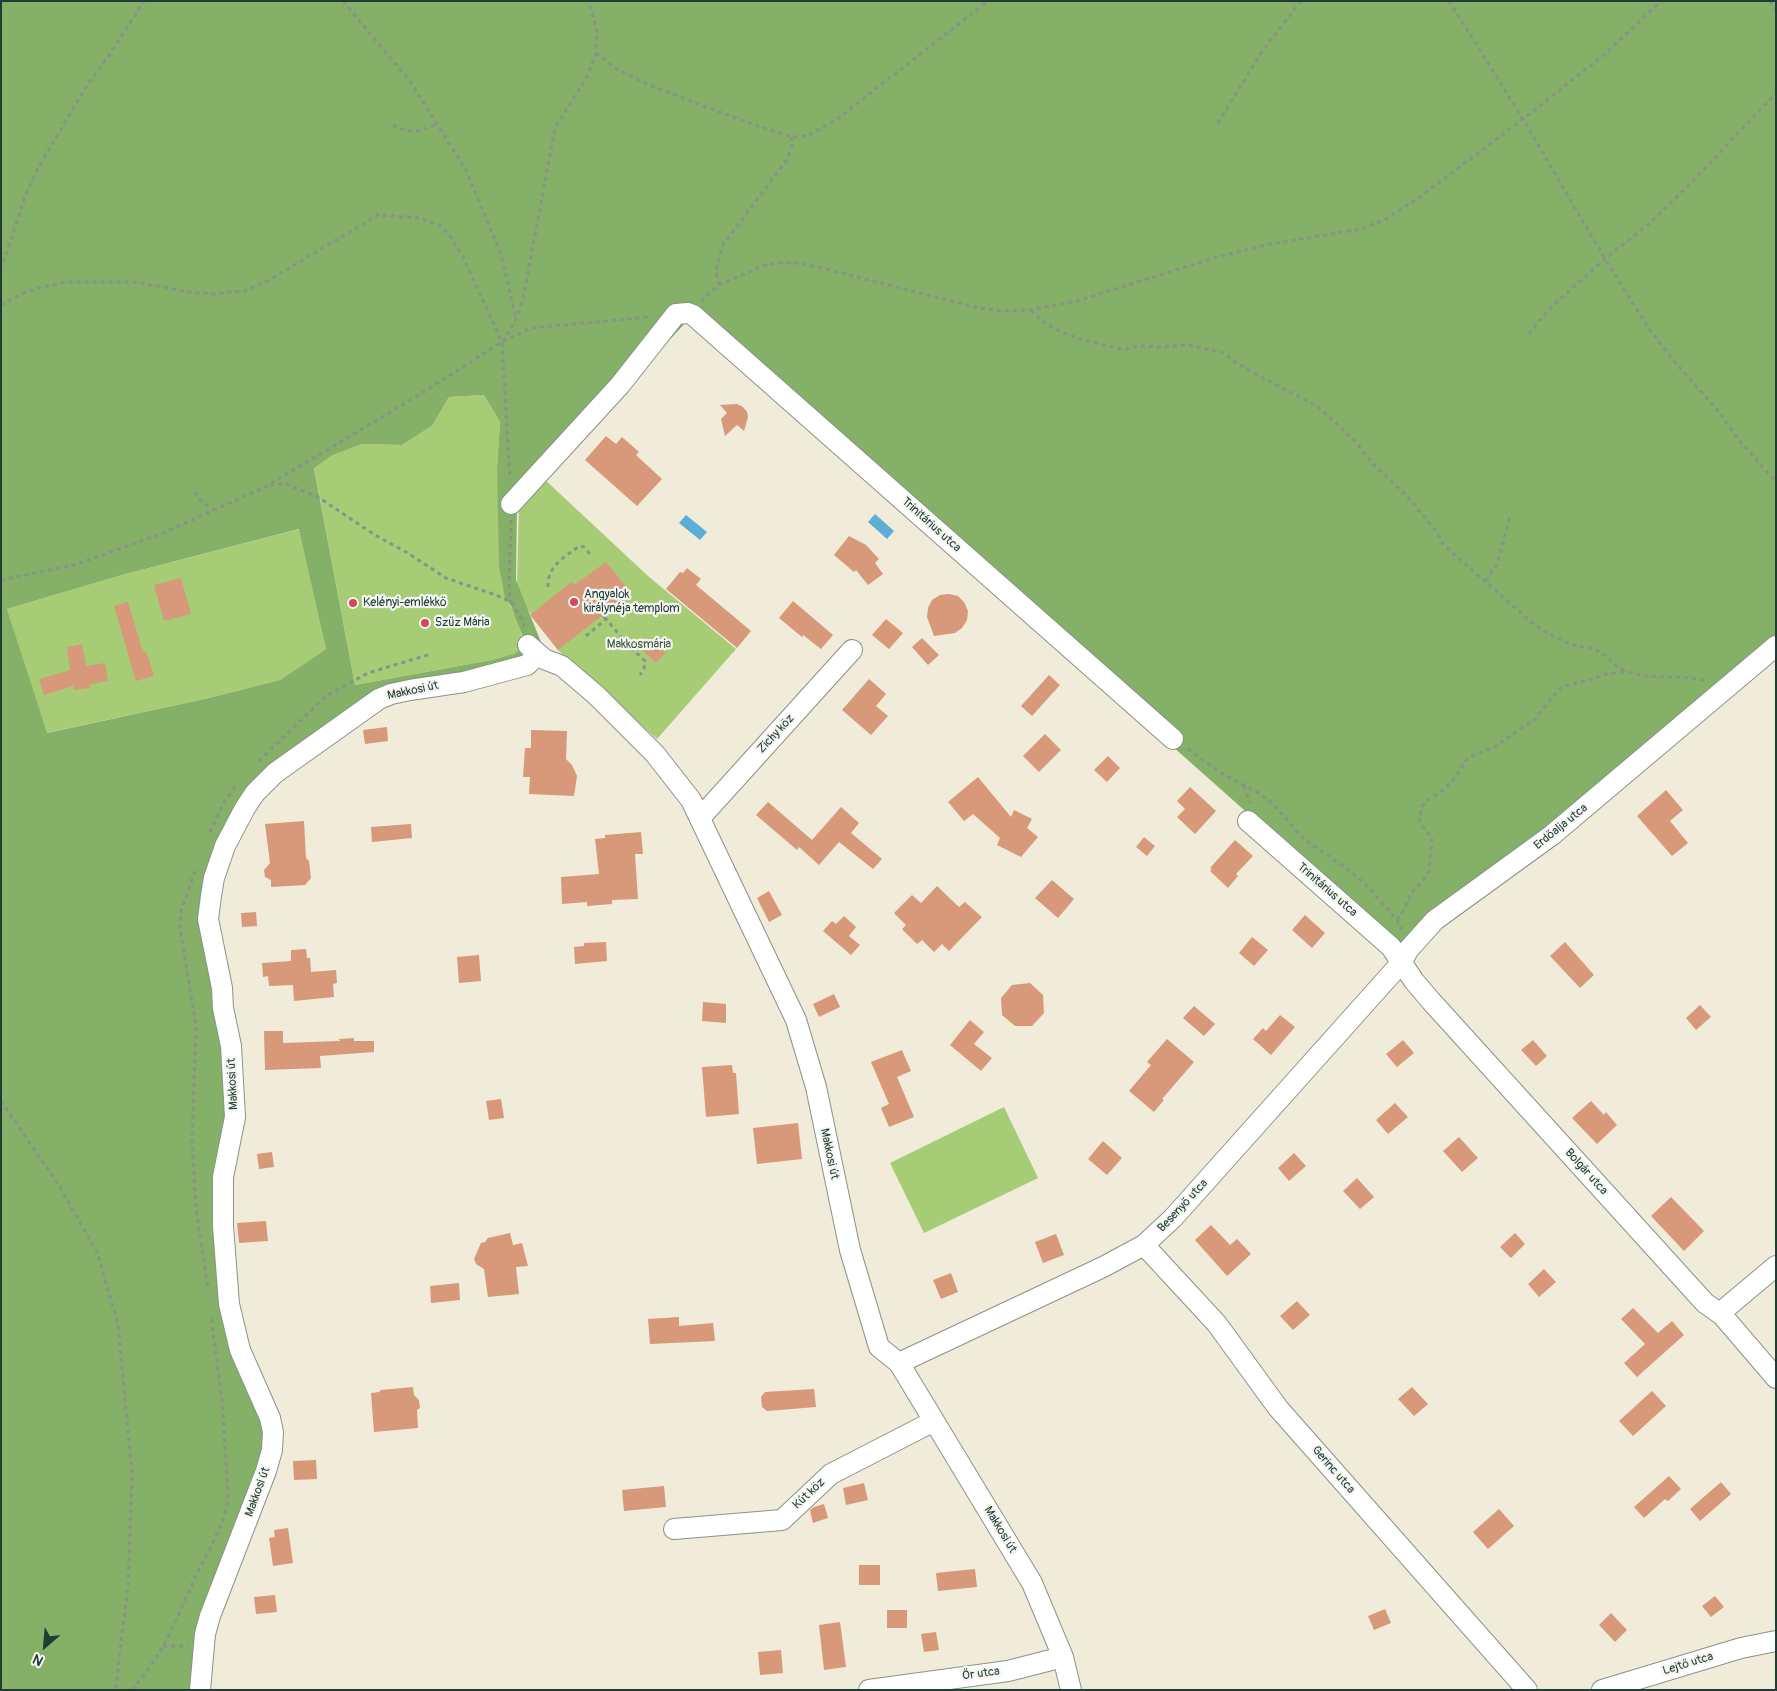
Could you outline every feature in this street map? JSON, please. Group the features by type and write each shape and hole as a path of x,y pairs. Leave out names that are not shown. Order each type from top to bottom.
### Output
{"street":[{"path":"511,504 620,386 682,314"},
{"name":"Trinitárius utca","path":"682,314 693,315 1173,739"},
{"name":"Erdőalja utca","path":"1405,956 1441,915 1512,866 1552,835 1776,646"},
{"name":"Makkosi út","path":"200,1690 205,1634 210,1616 266,1471 272,1450 273,1432 270,1418 240,1350 229,1304 223,1226 224,1177 235,1116 231,1046 208,919 214,878 220,860 245,808 255,793 275,773 379,699 410,690 464,682 527,665 533,649 544,659 562,666 596,695 644,741 664,763 692,800 796,1020 816,1087 850,1250 879,1347 899,1363 1032,1583 1063,1658 1071,1690"},
{"name":"Zichy köz","path":"700,818 852,650"},
{"name":"Trinitárius utca","path":"1248,821 1382,938 1396,953 1405,956"},
{"name":"Besenyő utca","path":"899,1363 1103,1268 1144,1245 1173,1218 1405,956"},
{"name":"Bolgár utca","path":"1405,956 1414,981 1431,1001 1705,1303 1722,1315 1776,1378"},
{"name":"Gerinc utca","path":"1144,1245 1217,1324 1278,1408 1527,1690"},
{"path":"1722,1315 1727,1307 1776,1266"},
{"name":"Kút köz","path":"674,1529 782,1520 831,1474 934,1421"},
{"name":"Lejtő utca","path":"1602,1690 1741,1648 1776,1642"},
{"name":"Őr utca","path":"869,1690 1008,1671 1063,1658"}],"path":[{"path":"1,270 26,194 38,168 88,84 144,1"},
{"path":"342,1 409,80 465,168 501,254 516,319"},
{"path":"502,342 516,319 527,280 555,128 588,75 596,53 597,33 588,1"},
{"path":"596,53 617,69 649,85 737,119 792,136 807,136 836,120 988,1"},
{"path":"1218,123 1263,50 1302,1"},
{"path":"1450,1 1605,259 1652,333 1723,417 1737,438 1776,482"},
{"path":"1,580 74,565 163,533 267,486 419,395 502,342 531,328 682,314 719,285 765,265 796,263 978,308 1004,311 1032,310 1077,301 1214,258 1266,245 1361,229 1386,219 1417,199 1523,120 1605,54 1661,1"},
{"path":"1770,1 1776,10"},
{"path":"1529,334 1558,300 1650,223 1692,182 1776,93"},
{"path":"393,125 404,130 422,131 437,124"},
{"path":"719,285 716,273 723,245 786,161 792,147 792,136"},
{"path":"1,306 23,293 66,282 132,282 187,292 213,294 244,291 266,282 378,215 420,218 439,225 451,237 464,259 502,342 511,504 511,602 523,621 525,637 533,649"},
{"path":"1032,310 1040,320 1053,328 1116,348 1125,349 1140,346 1161,348 1188,345 1224,353 1240,366 1317,406 1353,438 1376,468 1406,495 1436,531 1443,544 1536,626 1570,644 1599,652 1626,672"},
{"path":"267,486 286,484 312,494 374,535 406,552 446,578 511,602"},
{"path":"195,492 201,502 214,510"},
{"path":"1486,581 1497,564 1510,516"},
{"path":"548,587 548,577 554,566 579,546 584,547 590,554"},
{"path":"603,615 628,645 645,661 644,669 640,676"},
{"path":"586,636 606,619"},
{"path":"1397,920 1405,908 1411,893 1422,882 1429,871 1432,838 1422,827 1419,819 1422,807 1450,783 1466,760 1471,756 1493,748 1534,720 1562,687 1606,674 1626,672 1663,677 1697,678 1707,681 1722,692"},
{"path":"1173,739 1221,773 1257,792 1272,804 1304,839 1357,876 1401,926 1405,956"},
{"path":"1,1101 58,1184 97,1252 118,1324 132,1473 128,1588 116,1690"}],"green space":[{"path":"1,1 1776,1 1776,646 1408,950 1252,817 690,318 517,503 516,580 545,652 531,668 383,690 271,769 202,902 227,1039 230,1114 219,1225 269,1429 198,1690 1,1690","holes":["484,395 500,422 497,467 499,566 505,598 511,606 523,637 523,644 514,654 492,660 355,685 314,468 331,456 362,444 402,445 432,426 449,397","299,529 326,649 280,680 209,698 47,733 7,609 122,575"]},
{"path":"484,395 500,422 497,467 505,598 520,626 521,643 519,649 512,655 492,660 355,685 314,467 331,456 362,444 402,445 432,426 449,397"},
{"name":"Makkosmária","path":"542,477 648,576 736,649 657,739 558,650 519,598 517,583 519,502"},
{"path":"300,529 326,649 280,680 209,698 46,733 7,609 122,575"},
{"path":"1004,1107 1038,1178 924,1233 890,1163"}],"water":[{"path":"875,514 894,531 887,539 868,522"},
{"path":"686,515 707,532 700,540 679,523"}],"building":[{"path":"737,404 747,412 748,417 744,431 737,425 725,436 721,419 727,413 720,405"},
{"path":"606,436 616,444 622,437 639,452 636,455 662,479 637,506 585,460"},
{"path":"849,536 866,545 879,559 875,563 883,574 868,585 856,570 854,572 834,555"},
{"name":"Angyalok királynéja templom","path":"606,562 631,593 558,650 530,615 571,582 574,585"},
{"path":"687,568 701,579 696,585 751,631 737,648 666,589 680,572 683,573"},
{"path":"181,578 191,614 164,621 154,585"},
{"path":"940,595 958,596 964,602 968,611 967,620 962,628 955,633 934,636 927,617 928,608 932,600"},
{"path":"793,601 833,635 821,649 803,635 802,637 779,618"},
{"path":"128,602 143,652 146,651 154,676 136,681 114,606"},
{"path":"886,619 903,633 889,649 872,635"},
{"path":"650,638 665,653 656,663 640,648"},
{"path":"922,638 939,655 928,665 912,647"},
{"path":"82,644 86,666 105,663 108,681 89,685 90,688 74,690 73,686 44,695 39,679 70,670 67,647"},
{"path":"1049,675 1060,685 1032,716 1021,706"},
{"path":"869,679 886,694 876,706 888,716 871,735 842,710"},
{"path":"387,727 388,741 365,744 363,730"},
{"path":"531,730 567,731 566,759 572,765 577,776 574,796 529,794 530,777 523,777 525,748 531,748"},
{"path":"1045,734 1061,750 1039,772 1023,756"},
{"path":"1108,756 1120,768 1107,782 1094,770"},
{"path":"978,777 1011,817 1014,810 1032,819 1027,828 1038,837 1021,857 997,845 1000,838 973,814 964,821 948,802"},
{"path":"1190,787 1216,811 1195,834 1177,817 1185,809 1177,801"},
{"path":"1666,790 1683,810 1670,821 1688,843 1672,856 1637,816"},
{"path":"768,802 812,840 841,807 859,823 851,833 882,859 873,869 839,842 819,865 799,847 797,850 756,815"},
{"path":"304,821 306,858 309,861 311,878 305,885 271,887 271,880 265,877 264,870 270,863 265,824"},
{"path":"411,824 412,838 372,842 371,827"},
{"path":"641,832 643,854 635,854 638,899 612,900 612,904 587,906 587,902 562,904 561,877 599,874 595,839 605,838 605,835"},
{"path":"1144,837 1155,846 1147,856 1136,847"},
{"path":"1235,840 1253,856 1236,874 1238,876 1228,888 1210,871 1212,869 1210,868"},
{"path":"1052,880 1074,899 1058,918 1035,898"},
{"path":"937,886 959,907 965,902 982,917 949,951 942,944 934,952 922,940 917,944 902,929 906,925 894,913 912,895 921,903"},
{"path":"769,891 782,915 769,922 757,898"},
{"path":"256,912 257,926 242,927 241,913"},
{"path":"1305,915 1325,933 1312,948 1292,930"},
{"path":"844,916 856,927 849,936 860,945 851,955 823,931 832,921 836,924"},
{"path":"1252,937 1268,950 1254,966 1239,953"},
{"path":"606,942 607,961 575,964 574,947 584,946 584,943"},
{"path":"1565,942 1594,975 1580,988 1550,956"},
{"path":"306,949 307,958 310,958 311,972 336,970 337,983 333,984 334,997 294,1001 293,985 269,986 268,976 263,977 262,963 291,961 291,950"},
{"path":"479,955 481,981 459,983 457,957"},
{"path":"1030,983 1043,995 1044,1013 1032,1026 1015,1026 1002,1015 1001,998 1012,985"},
{"path":"834,994 840,1007 819,1017 813,1004"},
{"path":"703,1002 726,1004 726,1023 702,1021"},
{"path":"1700,1005 1711,1017 1696,1030 1686,1018"},
{"path":"1194,1006 1215,1024 1204,1036 1183,1018"},
{"path":"1280,1015 1295,1027 1271,1055 1253,1039 1263,1028 1266,1031"},
{"path":"970,1020 984,1032 974,1044 992,1058 981,1071 950,1045"},
{"path":"264,1031 283,1031 283,1043 340,1041 339,1039 354,1038 354,1041 374,1041 374,1052 320,1056 321,1068 265,1070"},
{"path":"1167,1039 1194,1062 1162,1099 1164,1100 1154,1112 1129,1091 1151,1065 1147,1062"},
{"path":"1403,1040 1414,1053 1397,1067 1386,1054"},
{"path":"1533,1040 1547,1056 1536,1066 1521,1050"},
{"path":"902,1050 911,1071 897,1077 914,1117 889,1127 881,1108 889,1104 871,1062"},
{"path":"732,1065 733,1073 736,1073 739,1114 706,1117 702,1067"},
{"path":"501,1099 504,1118 489,1120 486,1101"},
{"path":"1591,1101 1604,1115 1606,1112 1617,1125 1597,1144 1572,1118"},
{"path":"1395,1103 1408,1117 1388,1134 1376,1120"},
{"path":"798,1123 802,1159 757,1164 753,1128"},
{"path":"1459,1137 1478,1158 1462,1172 1443,1151"},
{"path":"1103,1141 1122,1158 1107,1175 1088,1159"},
{"path":"272,1152 274,1167 259,1169 257,1154"},
{"path":"1294,1153 1306,1166 1289,1181 1278,1168"},
{"path":"1357,1178 1374,1197 1360,1209 1343,1191"},
{"path":"1671,1197 1704,1231 1684,1251 1651,1216"},
{"path":"266,1221 268,1241 239,1243 237,1223"},
{"path":"1211,1225 1230,1245 1237,1239 1251,1254 1227,1276 1195,1240"},
{"path":"510,1233 513,1245 522,1243 528,1266 516,1267 519,1294 488,1297 484,1269 476,1264 474,1259 481,1243 485,1242 488,1238"},
{"path":"1515,1233 1525,1244 1511,1258 1500,1247"},
{"path":"1056,1234 1064,1255 1043,1263 1035,1242"},
{"path":"1544,1269 1556,1282 1539,1297 1528,1284"},
{"path":"951,1273 958,1292 941,1299 933,1280"},
{"path":"459,1283 460,1300 431,1303 430,1286"},
{"path":"1297,1301 1310,1315 1293,1330 1280,1316"},
{"path":"1633,1308 1658,1333 1672,1321 1684,1335 1637,1377 1624,1363 1645,1344 1621,1319"},
{"path":"679,1317 679,1326 713,1323 715,1341 650,1344 648,1319"},
{"path":"413,1387 414,1395 419,1400 420,1408 417,1410 418,1428 374,1432 371,1393 381,1390"},
{"path":"1412,1387 1428,1404 1414,1416 1398,1399"},
{"path":"814,1389 816,1407 767,1411 762,1407 761,1397 765,1392"},
{"path":"1652,1391 1666,1406 1633,1436 1619,1421"},
{"path":"316,1460 317,1479 294,1480 293,1461"},
{"path":"1669,1476 1681,1489 1668,1501 1665,1499 1644,1518 1634,1507"},
{"path":"1721,1482 1731,1494 1700,1521 1690,1509"},
{"path":"864,1483 868,1500 846,1505 843,1488"},
{"path":"664,1486 666,1507 624,1511 622,1490"},
{"path":"824,1504 828,1518 813,1523 810,1510"},
{"path":"1499,1509 1514,1526 1488,1549 1473,1532"},
{"path":"288,1528 293,1563 273,1566 269,1538 275,1537 274,1530"},
{"path":"859,1565 880,1565 880,1585 859,1585"},
{"path":"975,1569 977,1587 938,1591 936,1573"},
{"path":"275,1595 277,1612 256,1614 254,1597"},
{"path":"1715,1596 1724,1607 1711,1617 1702,1606"},
{"path":"1385,1609 1391,1623 1374,1630 1368,1616"},
{"path":"887,1610 907,1610 907,1628 887,1628"},
{"path":"1611,1613 1627,1630 1615,1642 1599,1625"},
{"path":"840,1622 846,1667 824,1670 819,1625"},
{"path":"936,1632 939,1650 924,1652 921,1634"},
{"path":"781,1650 783,1673 760,1675 758,1652"}],"place":[{"name":"Angyalok királynéja templom","path":"574,602"},
{"name":"Kelényi-emlékkő","path":"353,603"},
{"name":"Szűz Mária","path":"425,623"}]}
